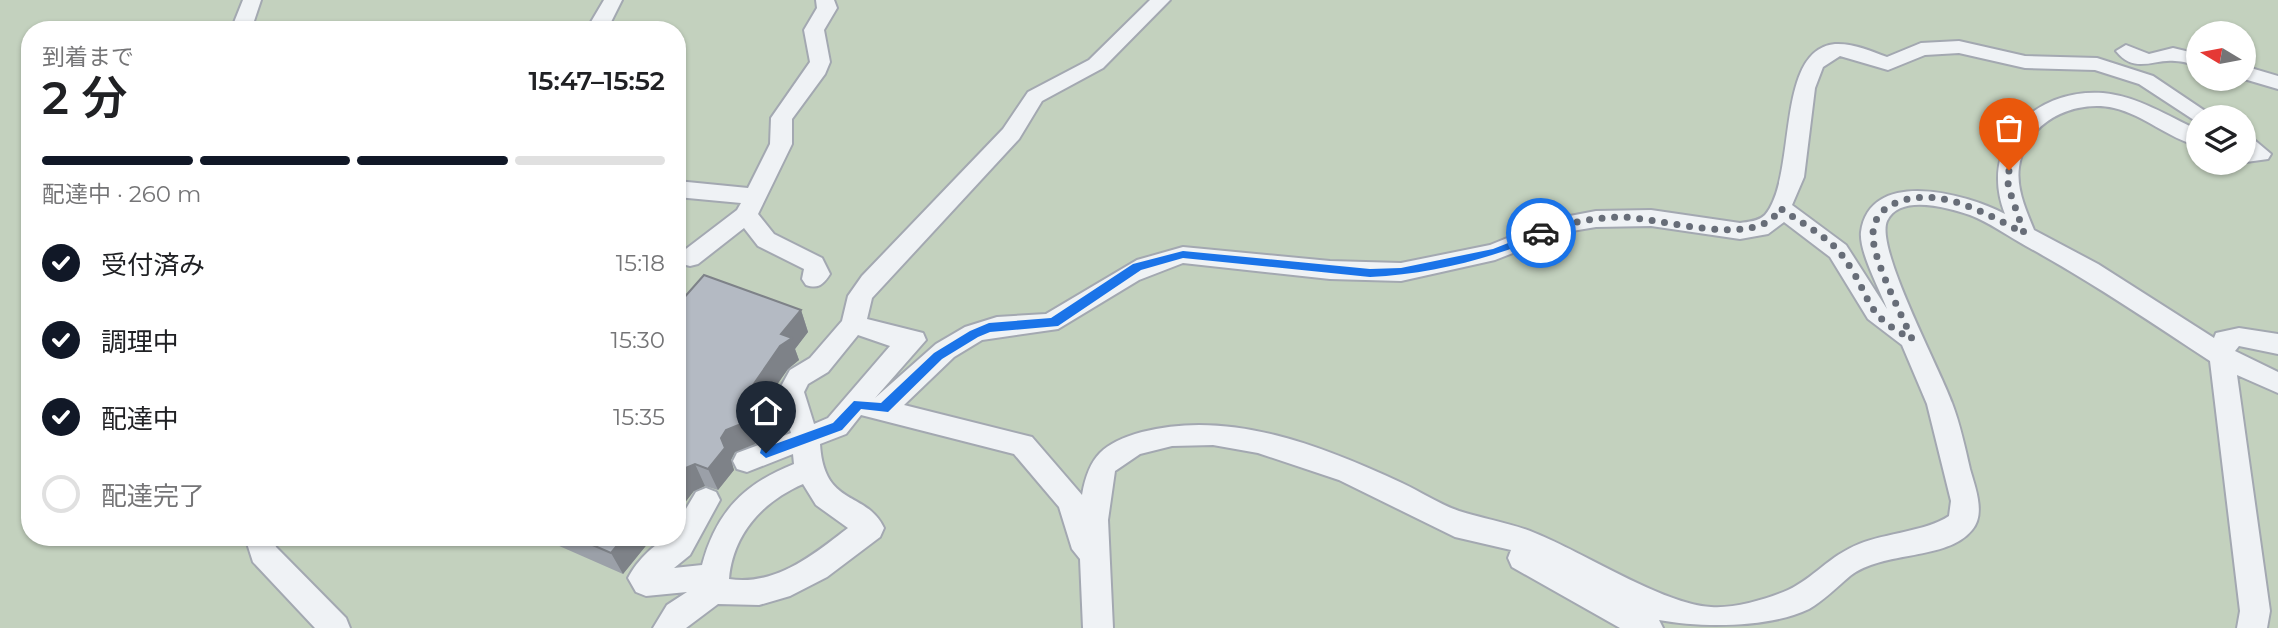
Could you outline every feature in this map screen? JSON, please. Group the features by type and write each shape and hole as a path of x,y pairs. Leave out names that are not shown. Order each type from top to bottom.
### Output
{"street":[{"path":"245,21 252,0"},
{"path":"602,21 612,0"},
{"path":"680,546 647,571 643,578 646,583 713,583 736,595 780,588 826,561 870,528 825,497 808,470 806,439 791,392 799,377 819,365 853,324 860,296 870,282 1010,134 1035,97 1096,64 1161,0"},
{"path":"690,258 749,205 770,170 781,144 782,118 815,74 820,62 814,30 828,3"},
{"path":"747,461 837,426 871,406 938,356 974,334 989,328 1054,323 1137,267 1160,259 1183,255 1370,273 1401,272 1495,252 1562,225 1596,219 1651,218 1740,231 1760,228 1774,220 1793,177 1805,88 1814,64 1836,50 1854,52 1888,64 1921,49 1959,47 2025,62 2097,64 2146,80 2186,106"},
{"path":"2126,51 2147,60 2173,54 2186,57"},
{"path":"2256,76 2278,83"},
{"path":"2024,233 2008,186 2009,170 2025,127 2047,110 2067,102 2104,100 2129,105 2186,133"},
{"path":"686,191 749,205"},
{"path":"1453,521 1526,542 1666,609 1711,621 1748,622 1798,600 1847,562 1887,546 1944,535 1962,522 1965,501 1940,404 1880,263 1872,234 1877,216 1888,206 1907,199 1950,200 1979,210 2090,270 2222,356 2278,383"},
{"path":"749,205 766,240 814,264 818,274 814,279"},
{"path":"1780,208 1844,257 1877,316 1887,327 1912,339"},
{"path":"853,324 895,338 914,340 895,356 871,406"},
{"path":"2252,628 2255,611 2222,356 2225,340 2239,337 2278,344"},
{"path":"871,406 1023,445 1071,502 1097,584 1088,628"},
{"path":"1098,628 1093,522 1097,486 1104,464 1122,450 1143,441 1171,435 1210,433 1253,440 1338,468 1453,521 1648,628"},
{"path":"668,628 678,615 713,583 716,562 732,528 751,505 763,492 808,470"},
{"path":"686,535 706,500"},
{"path":"261,546 263,553 335,628"}],"green space":[{"path":"0,0 2278,0 2278,628 0,628"}],"building":[{"path":"704,275 801,310 781,334 792,338 780,346 751,388 768,394 746,422 726,430 721,438 725,448 708,469 695,464 686,468 686,295"},
{"path":"595,546 617,546 611,553"}],"way so far":[{"path":"1541,233 1562,225 1619,217 1651,218 1740,231 1760,228 1774,220 1780,208 1844,257 1869,306 1877,316 1887,327 1912,339 1880,263 1872,234 1877,216 1888,206 1907,199 1929,197 1950,200 1979,210 2024,233 2012,203 2008,186 2009,170"}],"route":[{"path":"766,453 837,426 858,404 884,408 938,356 974,334 989,328 1054,323 1137,267 1160,259 1183,255 1330,270 1401,272 1495,252 1541,233"}]}
